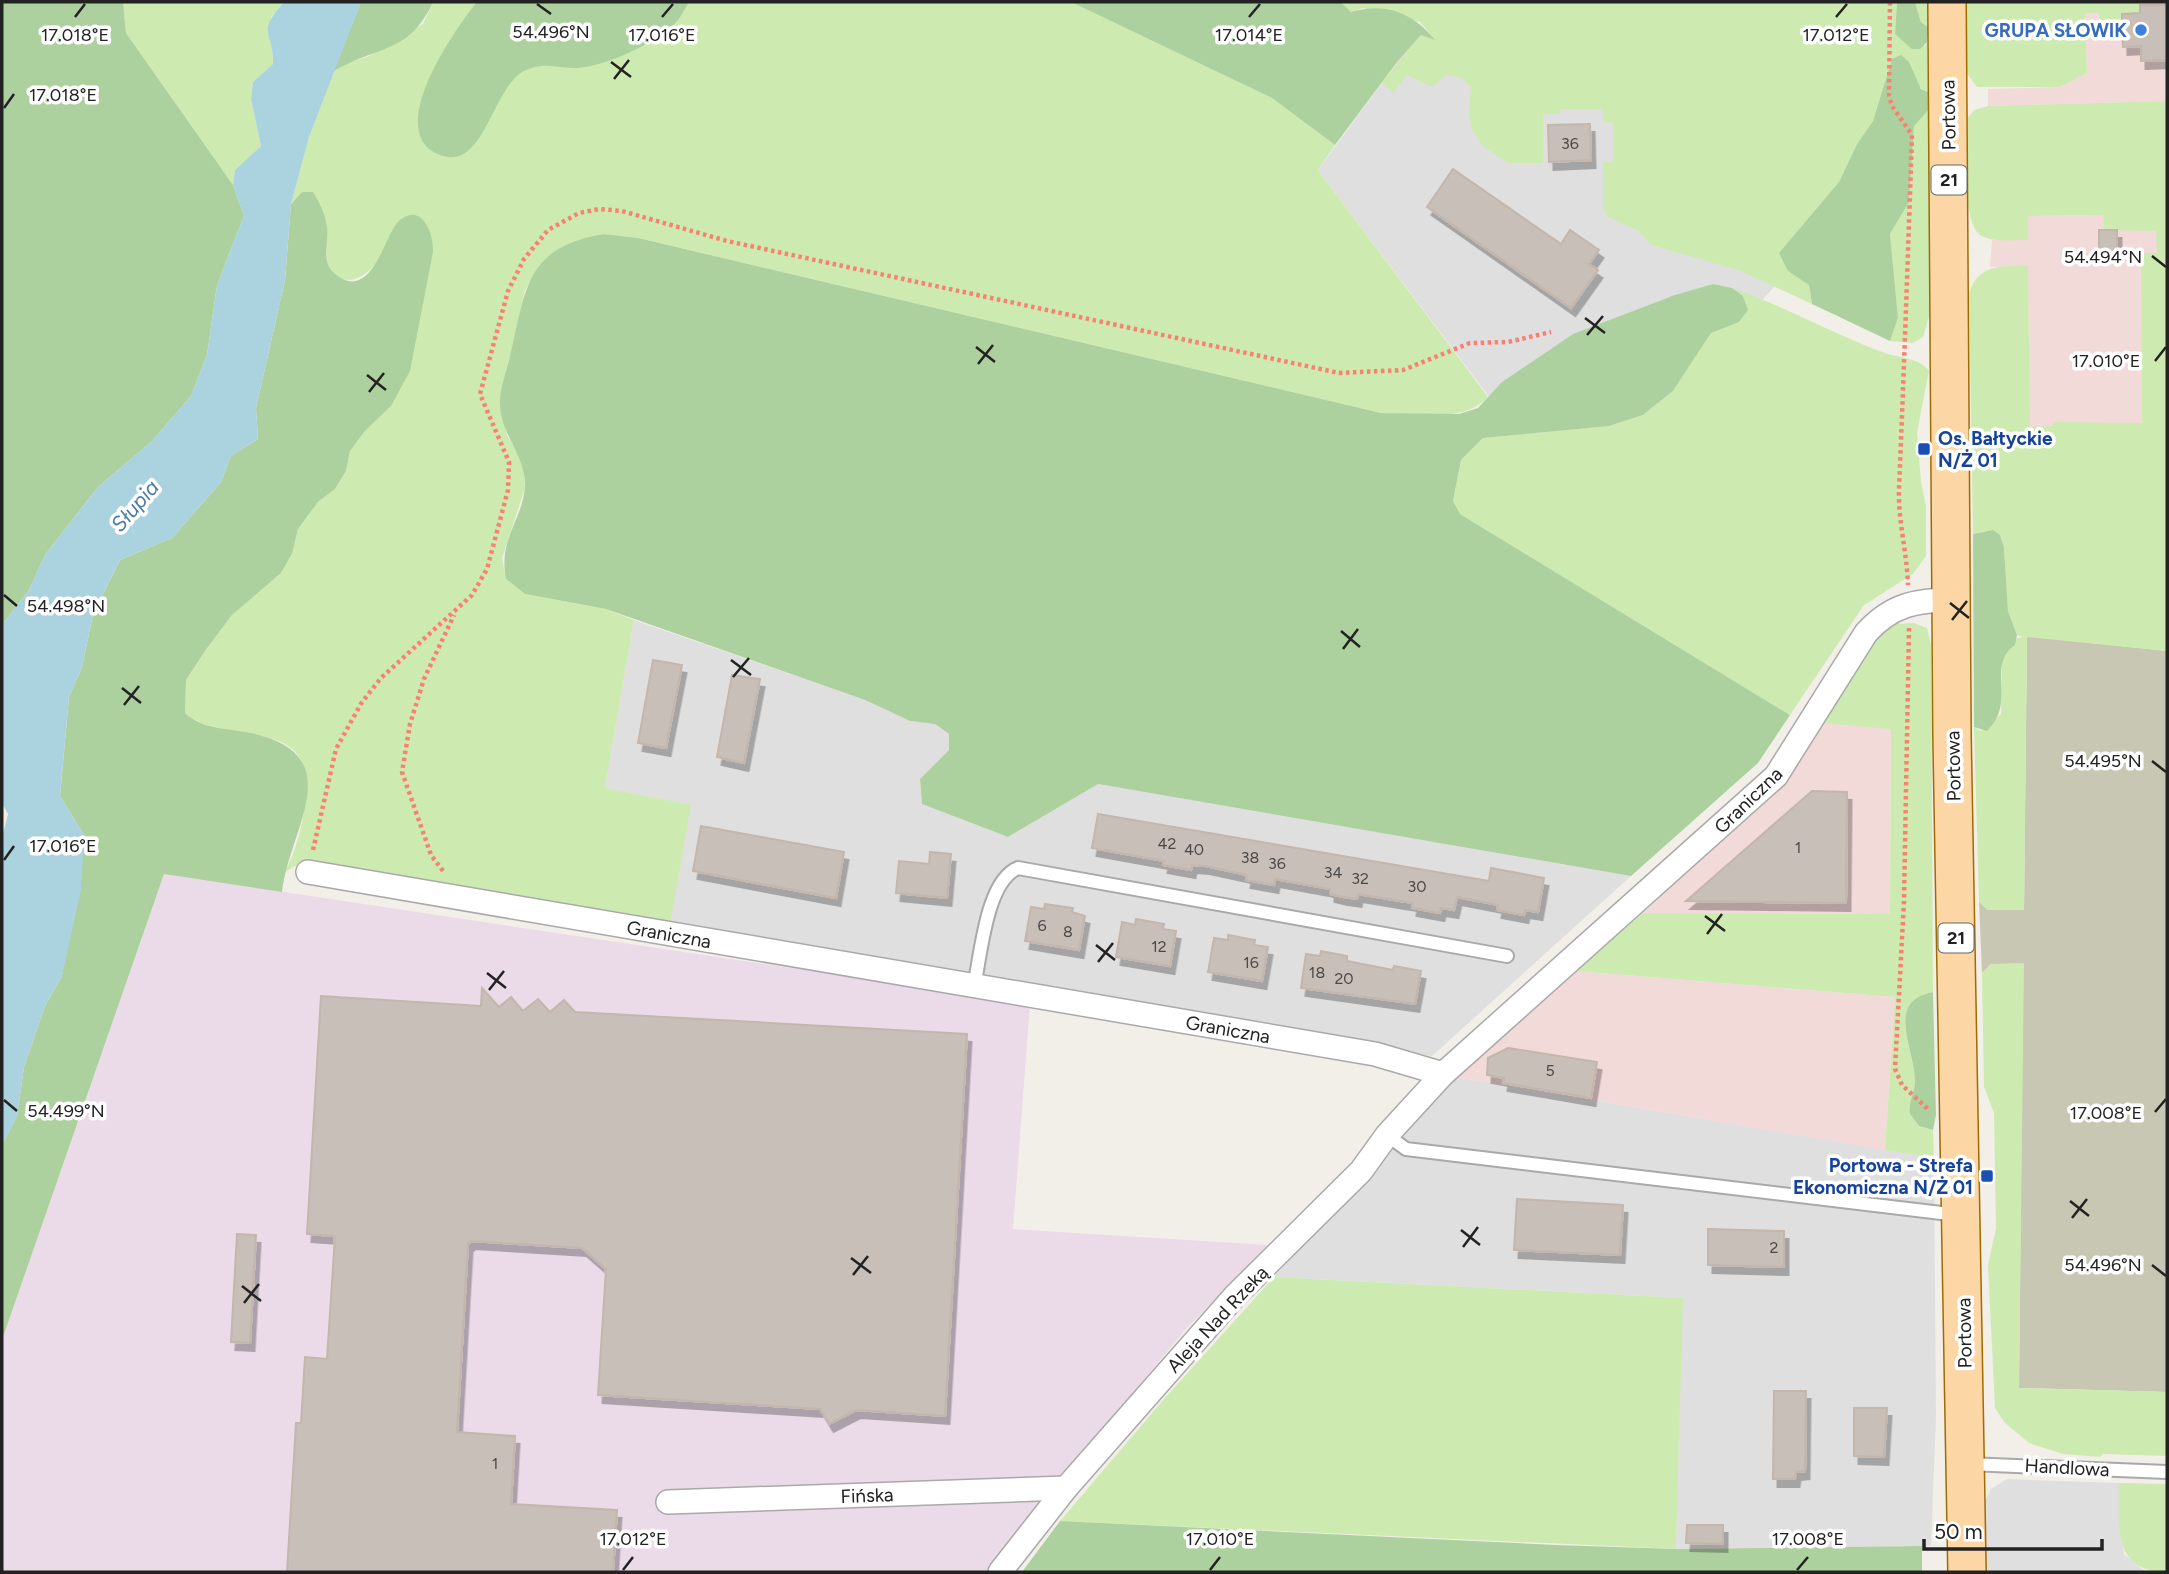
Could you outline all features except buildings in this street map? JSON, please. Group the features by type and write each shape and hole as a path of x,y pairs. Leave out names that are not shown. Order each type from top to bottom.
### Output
{"main road":[{"name":"Portowa","path":"1947,2 1952,736 1967,1572"}],"street":[{"name":"Graniczna","path":"308,873 1375,1054 1443,1074 1763,791 1794,752 1866,633 1878,620 1909,603 1953,599"},
{"name":"Aleja Nad Rzeką","path":"1000,1572 1066,1488 1234,1297 1362,1171 1387,1135 1443,1074"},
{"name":"Fińska","path":"668,1502 1066,1488"}],"lane":[{"path":"974,986 993,894 1004,878 1018,868 1507,956"},
{"path":"1387,1135 1406,1149 1962,1216"},
{"name":"Handlowa","path":"1966,1464 2167,1472"}],"path":[{"path":"1890,2 1889,96 1892,106 1912,135 1899,490 1909,603 1904,901 1895,1069 1902,1085 1934,1114"},
{"path":"308,873 336,749 362,702 398,661 472,595 487,569 508,490 509,463 480,394 508,290 538,239 579,213 599,209 622,211 727,241 1339,373 1404,370 1470,343 1508,342 1551,332"},
{"path":"456,611 424,679 410,724 402,772 431,855 465,900"}],"shaded area":[{"path":"2140,5 2167,5 2167,101 1988,106 1988,89 2060,87 2087,73 2085,13 2100,13 2101,23 2122,22 2122,14"},
{"path":"1421,35 1839,182 1788,271 1751,313 1541,466 1318,170 1397,62"},
{"path":"2167,214 2167,437 2029,438 2028,266 1990,267 1992,240 2027,240 2028,216"},
{"path":"634,620 865,700 910,721 935,724 949,734 949,750 920,779 922,804 1008,837 1098,784 1631,876 1432,1056 949,977 670,925 605,788"},
{"path":"2027,636 2167,651 2167,1392 2019,1388 2023,964 1991,964 1982,973 1979,902 1988,910 2024,910"},
{"path":"1821,723 1891,728 1890,914 1643,913 1783,784"},
{"path":"164,874 1030,1004 1013,1229 1268,1245 1185,1330 985,1572 2,1572 2,1340"},
{"path":"1576,971 1895,997 1885,1150 1456,1077"},
{"path":"1456,1077 1934,1158 1936,1417 1931,1546 1676,1549 1682,1298 1274,1277"},
{"path":"2007,1479 2119,1483 2119,1526 2124,1554 2146,1572 1986,1572 1985,1501 1991,1489"}],"green space":[{"path":"2,2 123,2 126,33 233,185 244,216 217,285 207,355 191,396 152,441 97,488 45,555 29,590 2,625"},
{"path":"123,2 284,2 271,17 273,64 253,82 251,99 261,146 235,170 233,185 126,33"},
{"path":"361,2 433,2 424,19 402,40 333,72"},
{"path":"433,2 1071,2 1272,98 1335,145 1318,170 1488,397 1466,411 1452,414 1381,413 638,238 604,234 539,266 525,290 500,404 507,435 523,461 525,488 502,558 506,579 525,594 606,609 634,620 605,788 691,805 670,925 445,887 319,862 295,866 284,873 299,836 306,796 305,770 297,753 264,736 222,729 202,723 185,713 186,680 232,615 281,573 292,554 298,529 318,502 335,489 346,471 350,451 365,431 391,406 410,215 396,227 374,266 361,276 346,280 339,278 330,269 322,232 302,192 291,204 309,137 333,72 348,63 369,56 423,24"},
{"path":"477,2 689,2 669,28 629,53 585,67 544,66 526,70 515,78 505,91 479,138 469,150 457,157 443,156 425,145 418,128 420,106 440,58"},
{"path":"1071,2 1341,2 1351,12 1376,8 1398,12 1418,23 1435,40 1421,35 1397,62 1335,145 1272,98"},
{"path":"1341,2 1897,2 1895,34 1925,46 1927,42 1928,92 1917,83 1909,62 1892,59 1873,121 1857,144 1839,182 1779,253 1788,271 1809,284 1812,304 1741,271 1651,245 1639,231 1608,217 1603,208 1603,162 1613,162 1613,123 1603,122 1603,109 1561,109 1560,114 1543,114 1543,163 1508,163 1482,146 1472,129 1469,114 1471,88 1462,78 1446,75 1432,87 1407,75 1393,93 1382,82 1421,35 1434,39 1420,22 1363,8 1351,12"},
{"path":"1897,2 1915,2 1921,22 1928,27 1927,42 1920,49 1912,49 1895,34"},
{"path":"1928,2 1928,27 1921,22 1915,3"},
{"path":"1965,2 2167,2 2167,5 2140,5 2140,13 2122,14 2122,22 2100,23 2099,13 2085,13 2087,73 2060,87 1977,87 1966,72"},
{"path":"1901,55 1909,62 1921,89 1928,92 1929,109 1914,126 1909,202 1890,234 1898,318 1890,341 1812,304 1809,285 1788,271 1779,253 1839,182 1857,144 1873,121 1892,59"},
{"path":"2167,101 2167,651 2027,637 2024,910 1988,910 1979,902 1974,727 1981,731 2001,714 2002,660 2017,638 2023,637 2017,635 2008,611 2004,547 2000,535 1985,531 1973,534 1969,293 1973,283 1985,271 1992,268 2028,266 2030,427 2053,426 2053,422 2142,423 2141,253 2157,253 2156,231 2104,230 2103,215 2028,216 2028,240 1997,240 1980,235 1974,227 1967,199 1967,119 1974,110 1988,106"},
{"path":"1929,109 1930,313 1923,337 1913,343 1890,341 1898,318 1890,234 1909,202 1914,125"},
{"path":"302,192 313,192 318,200 327,227 328,263 334,273 347,281 358,281 367,275 398,222 406,216 419,217 424,222 431,236 433,252 410,371 391,406 365,431 350,451 346,471 335,489 318,502 298,529 292,554 281,573 232,615 186,680 185,713 192,719 216,728 251,733 282,744 299,758 307,776 307,797 302,819 282,892 164,874 2,1340 2,1145 17,1116 24,1067 45,1006 62,976 84,835 60,796 69,697 82,667 93,614 120,560 172,538 221,482 231,456 258,439 256,408 285,280 291,204"},
{"path":"604,234 638,238 1381,413 1459,414 1478,408 1502,382 1573,334 1675,295 1713,284 1732,288 1743,296 1748,310 1739,322 1711,333 1673,391 1643,415 1609,426 1483,438 1461,460 1453,501 1460,514 1790,715 1758,763 1631,876 1098,784 1008,837 922,804 920,779 949,750 949,734 935,724 910,721 865,700 606,609 525,594 506,579 505,552 525,486 522,465 501,416 500,399 521,308 534,273 545,260 559,249 579,240"},
{"path":"1732,288 1885,353 1915,361 1929,371 1917,432 1926,506 1926,556 1913,574 1864,605 1790,715 1460,514 1453,501 1461,460 1483,438 1609,426 1643,415 1673,391 1711,333 1738,322 1743,296"},
{"path":"1993,530 2000,535 2004,547 2008,611 2017,635 2015,645 2006,653 2002,663 2000,708 1996,720 1987,731 1974,727 1973,534"},
{"path":"1914,623 1927,628 1931,645 1933,992 1918,997 1910,1005 1906,1016 1906,1029 1915,1081 1910,1114 1919,1126 1933,1130 1934,1158 1885,1150 1895,997 1576,971 1643,913 1890,914 1891,729 1821,723 1872,639 1893,624"},
{"path":"2024,963 2019,1388 2167,1392 2167,1456 2103,1454 2100,1457 2063,1454 2029,1443 2004,1422 1995,1408 1988,1265 1996,1228 1994,1113 1984,1087 1982,973 1991,964"},
{"path":"1933,992 1936,1115 1933,1130 1919,1126 1910,1114 1915,1081 1906,1016 1910,1005 1918,997"},
{"path":"1274,1277 1683,1298 1676,1549 1060,1521 1164,1399"},
{"path":"2119,1483 2167,1484 2167,1572 2149,1570 2136,1564 2127,1555 2119,1530"},
{"path":"1060,1521 1676,1549 1922,1546 1922,1572 1022,1572"}],"water":[{"name":"Słupia","path":"284,2 361,2 309,137 291,204 285,280 256,408 258,439 231,456 221,482 172,538 120,560 93,614 82,667 69,697 60,796 84,835 81,889 62,976 45,1006 24,1067 17,1116 2,1145 2,838 8,814 2,803 2,625 29,590 45,555 97,488 152,441 191,396 207,355 217,285 244,216 233,185 235,170 261,146 251,99 253,82 273,64 268,27 275,12"}],"place":[{"name":"GRUPA SŁOWIK","path":"2141,30"},
{"name":"Os. Bałtyckie N/Ż 01","path":"1924,449"},
{"name":"Portowa - Strefa Ekonomiczna N/Ż 01","path":"1987,1176"}]}
